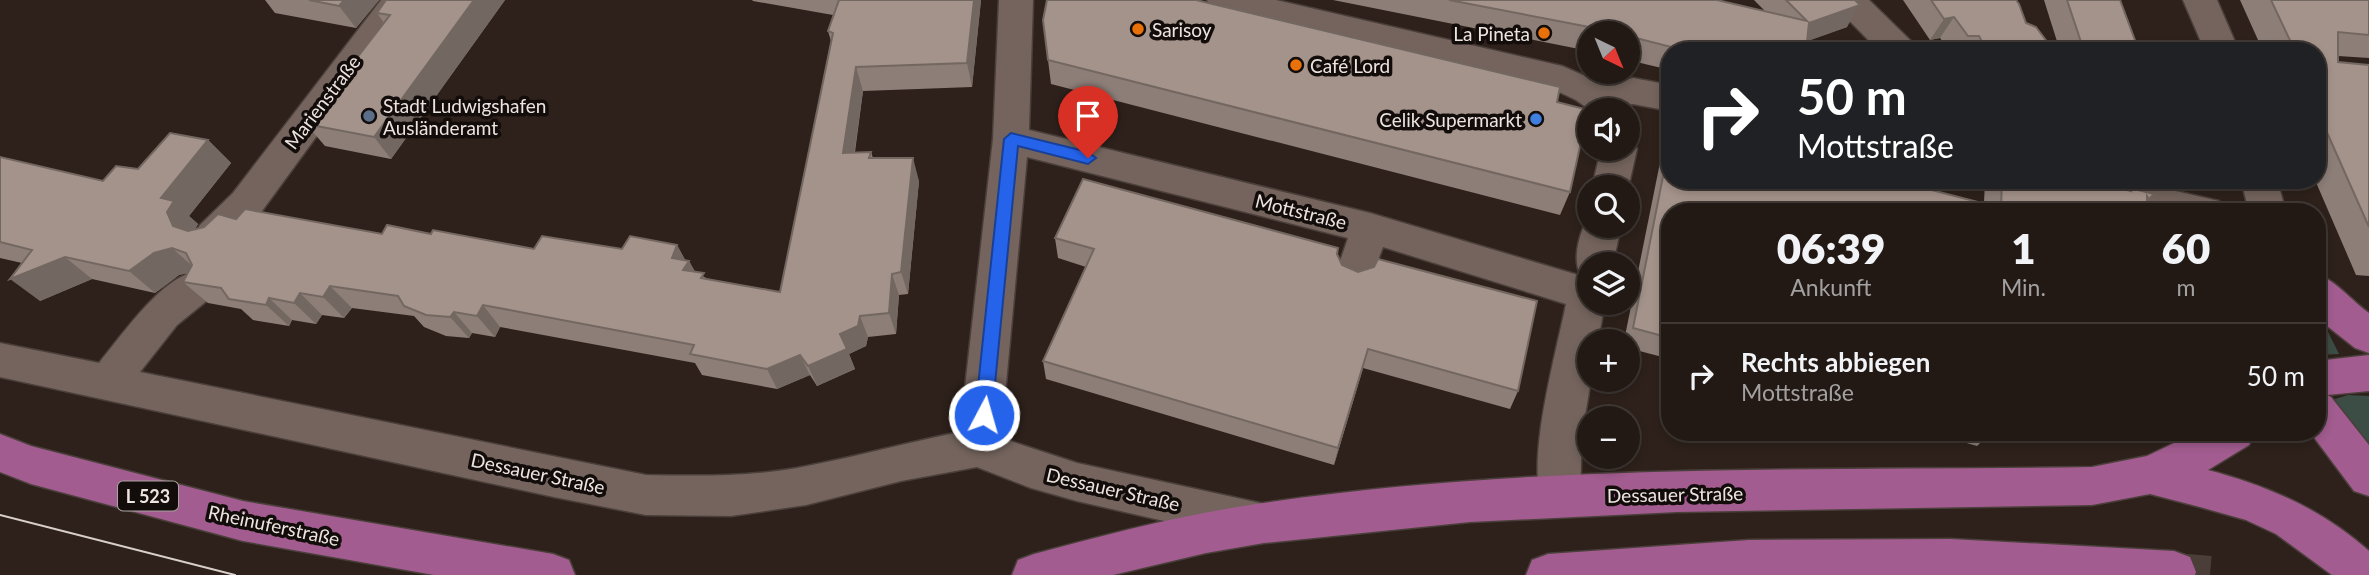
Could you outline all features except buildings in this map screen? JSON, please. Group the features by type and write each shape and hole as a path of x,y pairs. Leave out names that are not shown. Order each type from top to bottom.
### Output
{"main road":[{"path":"2326,301 2369,336"},
{"path":"2326,378 2369,373"},
{"path":"2326,422 2369,477"},
{"name":"Dessauer Straße","path":"1262,523 1559,496 2092,486 2150,475 2194,456 2219,441"},
{"name":"Rheinuferstraße","path":"0,453 57,472 243,521 298,533 553,575"},
{"path":"2150,475 2244,499 2277,511 2313,531 2361,575"},
{"path":"1034,575 1119,553 1262,523"},
{"path":"1548,575 1749,561 1951,560 2174,572"}],"street":[{"name":"Marienstraße","path":"223,238 399,0"},
{"path":"978,448 984,415 1011,139 1016,0"},
{"path":"1224,0 1259,4 1562,79 1588,89 1599,98"},
{"path":"1849,0 1891,42"},
{"path":"2200,0 2218,42"},
{"path":"1618,98 1633,91 1661,96"},
{"name":"Mottstraße","path":"1011,139 1577,279"},
{"path":"2100,189 2165,203"},
{"path":"1355,273 1370,228"},
{"path":"108,383 177,296"},
{"path":"1559,496 1561,434 1584,315"},
{"name":"Dessauer Straße","path":"0,360 554,478 646,495 731,496 806,486 901,462 978,448 1031,469 1077,482 1262,523"}],"green space":[{"path":"2326,328 2339,354 2326,355"},
{"path":"2348,395 2369,396 2369,457 2332,400"}],"tunnel":[{"path":"2174,572 2210,575"}],"tram line":[{"path":"0,515 235,575"}],"place":[{"name":"Sarisoy","path":"1138,29"},
{"name":"La Pineta","path":"1544,33"},
{"name":"Café Lord","path":"1296,65"},
{"name":"Stadt Ludwigshafen Ausländeramt","path":"369,116"},
{"name":"Celik Supermarkt","path":"1536,119"}],"route":[{"path":"984,415 1011,139 1088,158"}]}
